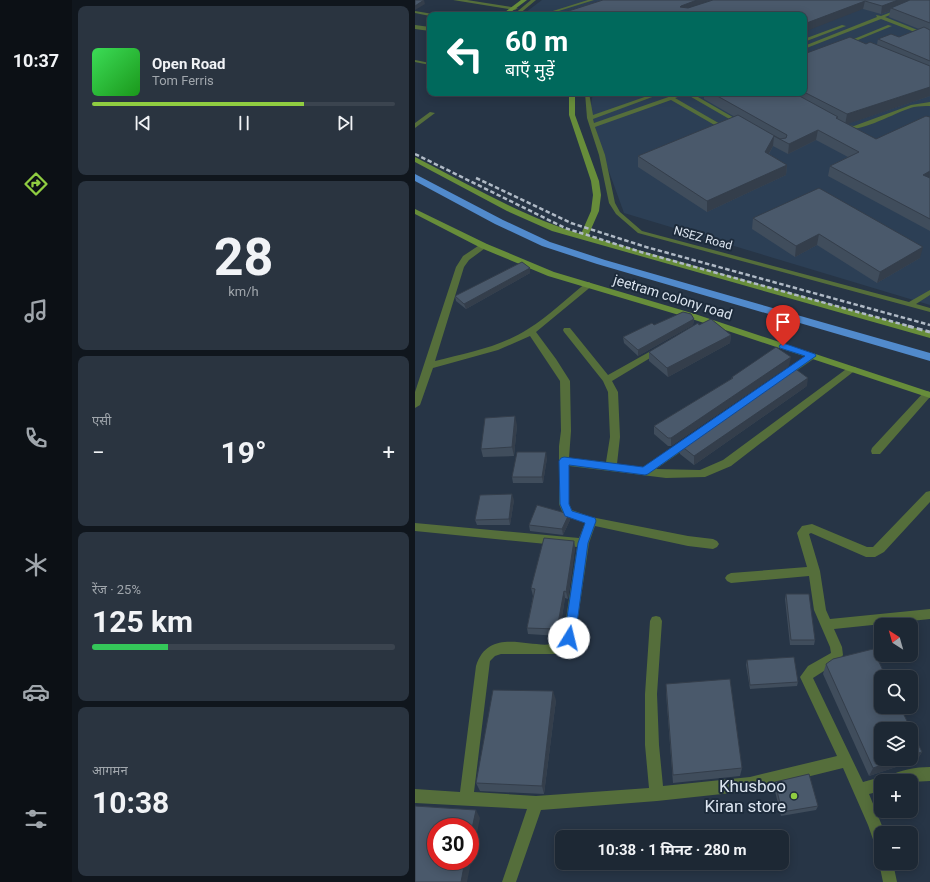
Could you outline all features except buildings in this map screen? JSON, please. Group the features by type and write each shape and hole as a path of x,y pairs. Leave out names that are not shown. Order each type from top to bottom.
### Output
{"street":[{"path":"459,0 515,8"},
{"path":"509,12 524,0"},
{"path":"415,27 427,29"},
{"path":"572,96 572,115 595,181 597,195 595,211 583,238"},
{"path":"415,159 510,209 555,229 930,335"},
{"name":"jeetram colony road","path":"415,211 485,246 551,274 709,322 929,394"},
{"path":"415,405 429,366 460,266 466,258 485,246"},
{"path":"429,366 500,345 531,331 589,285"},
{"path":"696,329 709,322"},
{"path":"567,330 607,380 613,392 615,437 611,467"},
{"path":"531,331 553,361 565,381 564,461 565,504 568,513 591,521 688,541 713,544"},
{"path":"607,380 668,345"},
{"path":"773,382 812,356"},
{"path":"564,461 667,474 701,474 727,464 852,369"},
{"path":"875,451 929,394"},
{"path":"645,471 696,436"},
{"path":"876,826 807,677 810,672 832,660 837,655 836,647 820,610 814,571 803,533 806,529 812,528 866,552 875,552 880,549 930,495"},
{"path":"465,800 482,666 485,657 492,652 503,649 555,649 564,645 569,638 583,543 591,521"},
{"path":"415,527 583,543"},
{"path":"731,578 814,571"},
{"path":"826,625 909,614 930,614"},
{"path":"656,621 651,694 652,745 657,794"},
{"path":"415,796 536,803 657,794 750,784 845,761"},
{"path":"918,774 930,774"},
{"path":"860,790 874,786"},
{"path":"509,882 536,803"},
{"path":"887,870 890,882"}],"lane":[{"path":"519,12 534,0"},
{"path":"552,12 593,0"},
{"path":"807,40 901,7 881,17"},
{"path":"415,12 427,14"},
{"path":"874,17 890,26 930,42"},
{"path":"807,47 834,37 874,17 881,17 930,37"},
{"path":"849,43 890,26"},
{"path":"831,32 834,37 856,46"},
{"path":"415,61 427,63"},
{"name":"NSEZ Road","path":"587,96 590,118 602,155 612,203 618,213 640,232 930,310"},
{"path":"590,118 652,96"},
{"path":"592,126 677,96"},
{"path":"691,96 748,128"},
{"path":"671,98 720,126"},
{"path":"837,123 847,128 855,128 913,106 930,104"},
{"path":"415,126 432,113"},
{"path":"911,304 930,292"}],"shaded area":[{"path":"542,0 930,0 930,305 624,213 603,155 590,110 592,96 807,96 807,12 526,12"}],"waterway":[{"path":"415,177 499,222 546,244 601,262 930,357"}],"railway":[{"path":"415,154 565,228 641,252 912,327"},
{"path":"476,178 571,223 646,247 930,325"},
{"path":"908,326 930,332"}],"place":[{"name":"Khusboo Kiran store","path":"794,796"}],"route":[{"path":"569,638 583,543 591,521 568,513 565,504 564,461 645,471 812,356 783,346"}]}
